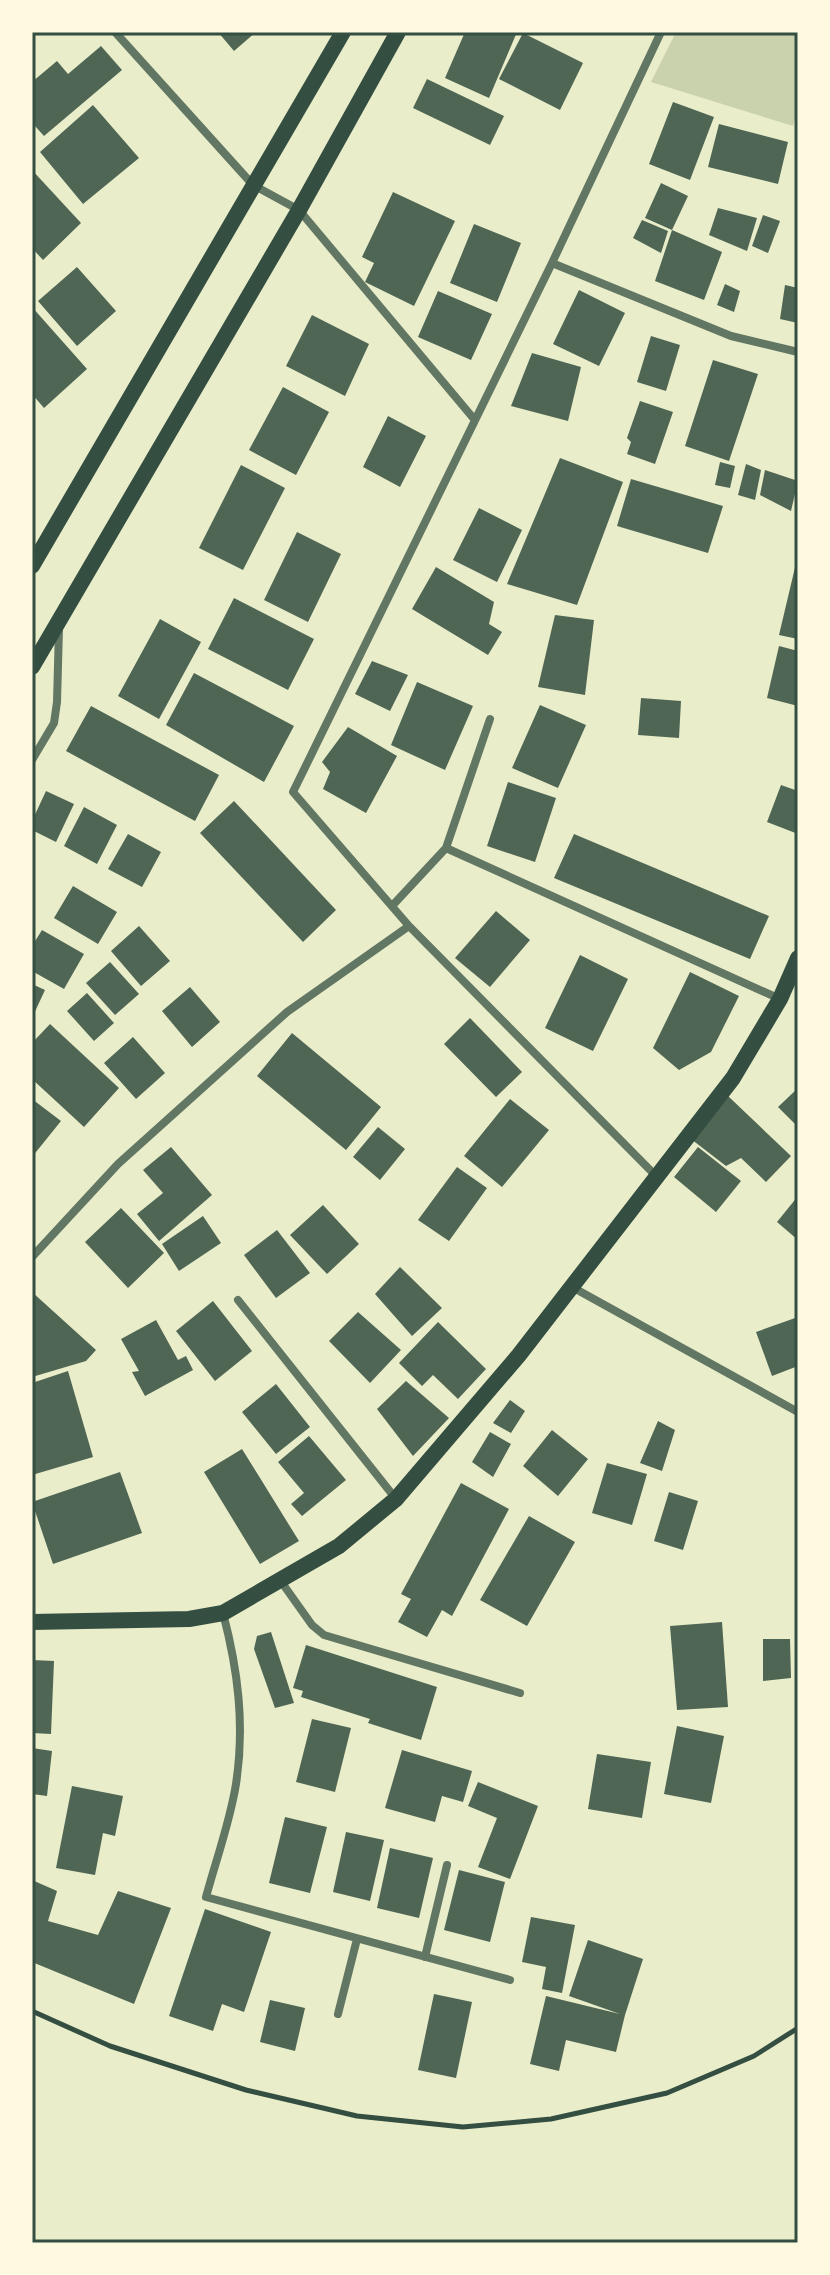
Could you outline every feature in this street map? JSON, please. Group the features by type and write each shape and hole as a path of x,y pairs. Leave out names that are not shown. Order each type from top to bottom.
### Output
{"main road":[{"path":"32,566 343,32"},
{"path":"32,667 299,210 398,32"},
{"path":"32,1622 189,1619 223,1613 339,1546 396,1499 519,1355 733,1078 780,999 798,958"}],"street":[{"path":"115,32 253,185 299,210 474,419"},
{"path":"657,1177 409,926 293,792 552,263 661,32"},
{"path":"552,263 731,336 798,352"},
{"path":"32,760 54,723 60,619"},
{"path":"392,906 446,848 490,719"},
{"path":"446,848 780,999"},
{"path":"32,1257 118,1164 287,1012 409,926"},
{"path":"572,1286 798,1412"},
{"path":"238,1300 396,1499"},
{"path":"280,1580 312,1625 324,1635 520,1693"},
{"path":"223,1613 236,1661 241,1739 236,1787 206,1897 510,1980"},
{"path":"425,1957 447,1865"},
{"path":"338,2014 357,1939"}],"path":[{"path":"32,2011 110,2046 246,2090 357,2116 463,2127 551,2119 667,2093 754,2056 798,2028"}],"green space":[{"path":"676,32 798,32 798,108 793,126 651,82"}],"building":[{"path":"218,32 256,32 234,51"},
{"path":"465,32 517,32 489,98 445,78"},
{"path":"523,33 583,63 560,110 499,79"},
{"path":"101,46 122,70 44,136 35,126 32,129 32,82 57,61 68,74"},
{"path":"427,79 504,116 490,145 413,108"},
{"path":"673,102 714,117 690,180 649,164"},
{"path":"93,105 139,158 83,204 40,152"},
{"path":"719,124 788,142 778,184 708,167"},
{"path":"32,170 81,223 43,260 32,248"},
{"path":"661,183 688,196 672,230 645,218"},
{"path":"393,192 455,221 414,306 365,282 374,263 362,257"},
{"path":"718,208 757,218 747,251 709,235"},
{"path":"763,215 780,221 768,253 752,246"},
{"path":"642,220 668,231 661,253 633,238"},
{"path":"474,224 521,243 497,302 450,283"},
{"path":"672,230 722,252 704,300 655,281"},
{"path":"77,267 116,311 77,346 38,301"},
{"path":"725,284 740,291 734,312 717,305"},
{"path":"785,285 798,288 798,323 780,319"},
{"path":"579,290 625,313 599,366 553,344"},
{"path":"438,291 492,314 471,360 418,337"},
{"path":"32,307 87,369 44,408 32,394"},
{"path":"312,315 369,344 345,396 286,366"},
{"path":"651,336 680,345 666,391 637,382"},
{"path":"532,353 581,367 568,421 511,406"},
{"path":"713,360 758,374 729,461 685,446"},
{"path":"283,387 329,412 296,475 249,450"},
{"path":"640,401 673,412 655,464 627,454 631,442 627,438"},
{"path":"388,416 426,436 400,487 363,467"},
{"path":"560,458 623,482 577,605 507,584"},
{"path":"720,462 735,466 730,488 715,485"},
{"path":"746,464 761,470 755,500 738,495"},
{"path":"241,465 285,488 243,570 199,548"},
{"path":"765,470 798,481 791,511 760,495"},
{"path":"631,479 723,506 708,553 617,526"},
{"path":"479,508 522,530 497,582 453,560"},
{"path":"297,532 341,554 308,622 264,600"},
{"path":"798,559 798,639 779,635"},
{"path":"436,567 494,602 489,624 502,632 488,655 412,609"},
{"path":"234,598 314,639 288,690 208,649"},
{"path":"555,615 594,620 585,695 538,687"},
{"path":"160,619 201,642 159,719 118,696"},
{"path":"779,646 798,651 798,706 767,698"},
{"path":"372,661 408,675 390,711 355,694"},
{"path":"194,673 294,726 264,782 166,725"},
{"path":"417,682 473,706 445,770 391,745"},
{"path":"641,698 681,701 679,738 638,735"},
{"path":"540,705 586,725 558,788 512,768"},
{"path":"91,706 219,775 195,821 66,751"},
{"path":"348,727 397,756 366,813 323,789 330,772 322,762"},
{"path":"508,782 556,798 535,862 487,846"},
{"path":"781,785 798,791 798,834 767,822"},
{"path":"46,791 74,804 56,842 32,830 32,821"},
{"path":"234,801 336,910 303,942 200,833"},
{"path":"84,807 117,825 97,864 64,846"},
{"path":"128,834 161,852 142,887 108,869"},
{"path":"574,834 769,916 750,959 554,878"},
{"path":"73,886 117,912 98,944 54,918"},
{"path":"496,911 530,940 490,987 455,958"},
{"path":"139,926 170,961 141,986 111,951"},
{"path":"42,930 84,954 64,989 32,971 32,946"},
{"path":"580,955 628,979 593,1051 545,1028"},
{"path":"110,962 139,994 115,1015 86,983"},
{"path":"690,972 739,996 711,1052 679,1070 653,1048"},
{"path":"32,984 45,990 32,1018"},
{"path":"190,987 220,1022 192,1047 162,1011"},
{"path":"87,993 114,1023 94,1041 67,1011"},
{"path":"470,1018 522,1072 496,1097 444,1044"},
{"path":"50,1024 119,1088 84,1127 32,1079 32,1043"},
{"path":"292,1033 381,1107 346,1150 257,1076"},
{"path":"133,1037 165,1073 136,1099 104,1063"},
{"path":"798,1088 798,1127 778,1107"},
{"path":"728,1096 791,1156 766,1182 741,1158 726,1166 691,1139"},
{"path":"32,1099 61,1121 32,1157"},
{"path":"510,1099 549,1130 502,1187 464,1156"},
{"path":"378,1127 405,1149 380,1180 353,1157"},
{"path":"171,1147 212,1195 159,1241 137,1214 163,1193 143,1170"},
{"path":"698,1147 741,1181 716,1212 674,1177"},
{"path":"457,1167 487,1188 449,1241 418,1220"},
{"path":"798,1196 798,1240 777,1222"},
{"path":"323,1205 359,1244 327,1274 290,1235"},
{"path":"121,1208 164,1253 128,1288 85,1242"},
{"path":"203,1216 221,1243 179,1271 162,1244"},
{"path":"277,1230 310,1273 276,1298 244,1255"},
{"path":"400,1267 442,1308 412,1336 375,1294"},
{"path":"32,1292 96,1350 86,1361 32,1377"},
{"path":"213,1301 252,1351 215,1381 176,1331"},
{"path":"358,1312 401,1350 370,1383 329,1341"},
{"path":"798,1317 798,1366 772,1376 756,1332"},
{"path":"156,1320 178,1360 186,1356 193,1370 145,1396 132,1372 139,1371 121,1339"},
{"path":"438,1322 486,1369 458,1399 433,1375 422,1386 399,1363"},
{"path":"68,1371 93,1457 32,1475 32,1383"},
{"path":"406,1381 449,1418 413,1456 377,1409"},
{"path":"276,1384 310,1427 276,1454 242,1412"},
{"path":"510,1400 525,1411 511,1433 493,1423"},
{"path":"658,1421 675,1430 662,1471 640,1463"},
{"path":"552,1430 588,1459 558,1496 523,1466"},
{"path":"490,1432 511,1444 493,1477 472,1462"},
{"path":"309,1436 346,1480 302,1516 291,1504 304,1493 278,1462"},
{"path":"242,1449 299,1541 260,1564 204,1472"},
{"path":"607,1463 647,1474 632,1525 592,1513"},
{"path":"120,1472 142,1533 53,1564 32,1502"},
{"path":"461,1483 509,1509 452,1616 442,1610 427,1637 398,1622 411,1599 401,1594"},
{"path":"669,1492 698,1501 683,1550 654,1541"},
{"path":"529,1516 575,1542 527,1626 480,1600"},
{"path":"722,1622 728,1707 677,1710 670,1626"},
{"path":"271,1632 294,1703 275,1708 254,1649 257,1636"},
{"path":"763,1639 790,1639 791,1678 763,1681"},
{"path":"306,1645 437,1687 421,1740 368,1723 370,1719 301,1697 303,1691 293,1688"},
{"path":"32,1660 54,1661 51,1734 32,1733"},
{"path":"312,1719 351,1728 335,1792 296,1782"},
{"path":"677,1726 724,1736 711,1803 664,1794"},
{"path":"32,1748 52,1751 47,1796 32,1794"},
{"path":"402,1750 472,1771 463,1802 442,1796 435,1822 385,1808"},
{"path":"597,1754 651,1762 642,1818 588,1809"},
{"path":"478,1782 538,1806 510,1879 478,1867 497,1818 468,1806"},
{"path":"72,1786 123,1796 115,1836 103,1833 95,1875 56,1868"},
{"path":"285,1817 327,1827 310,1893 269,1883"},
{"path":"346,1832 384,1840 370,1901 333,1892"},
{"path":"390,1848 433,1858 419,1918 377,1908"},
{"path":"459,1870 505,1882 490,1942 444,1930"},
{"path":"32,1880 57,1891 48,1921 98,1935 118,1891 171,1908 134,2004 32,1962"},
{"path":"205,1909 271,1932 244,2012 222,2004 213,2031 169,2016"},
{"path":"531,1917 575,1925 562,1993 542,1989 546,1967 522,1962"},
{"path":"588,1940 643,1959 616,2052 566,2040 559,2071 530,2064 546,1996 620,2014 569,1996"},
{"path":"434,1994 472,2002 456,2078 418,2070"},
{"path":"270,2000 305,2008 295,2051 260,2042"}]}
